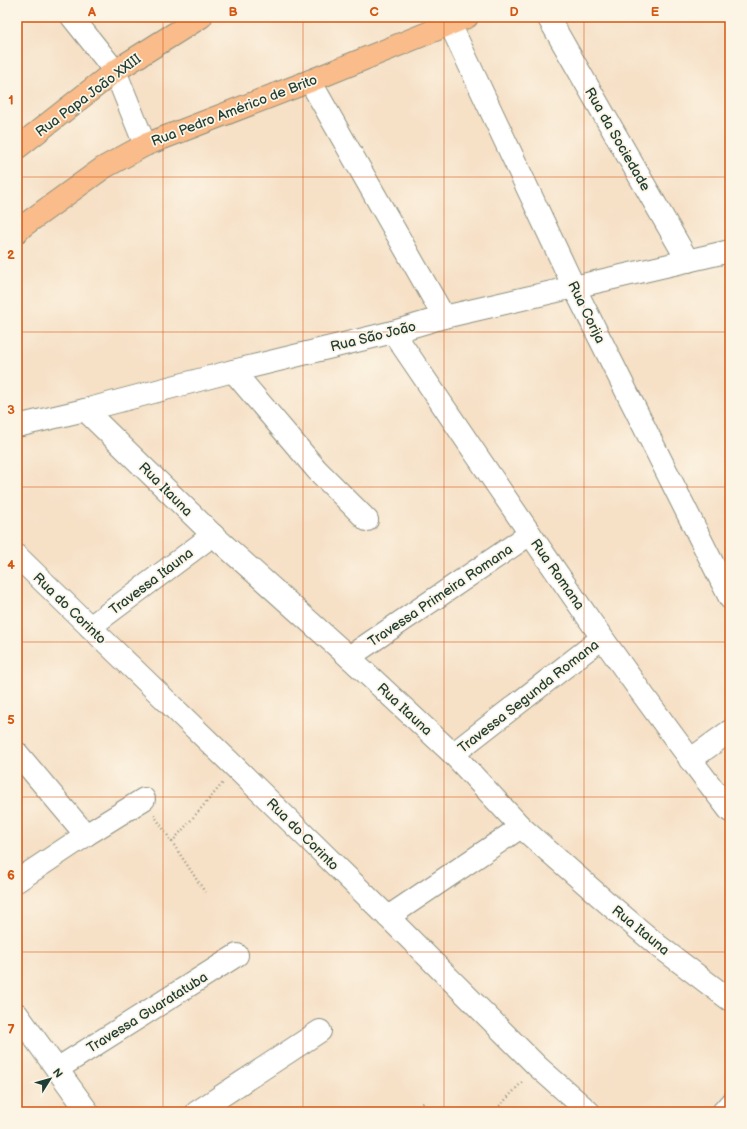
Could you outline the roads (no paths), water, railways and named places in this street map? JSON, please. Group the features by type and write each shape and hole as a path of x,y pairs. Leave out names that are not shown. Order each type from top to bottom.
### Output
{"main road":[{"name":"Rua Papa João XXIII","path":"17,148 115,71 201,17"},
{"name":"Rua Pedro Américo de Brito","path":"19,225 103,168 145,145 459,21"}],"street":[{"path":"72,17 115,71 145,145"},
{"name":"Rua da Sociedade","path":"548,17 688,261"},
{"name":"Rua Corija","path":"459,21 574,287 730,598"},
{"path":"310,81 444,317"},
{"name":"Rua São João","path":"17,426 393,332 444,317 688,261 727,258"},
{"name":"Rua Romana","path":"393,332 602,638 690,760 730,811"},
{"path":"233,371 317,470 367,520"},
{"name":"Rua Itauna","path":"85,410 213,535 349,657 453,754 521,827 656,944 730,1000"},
{"name":"Travessa Primeira Romana","path":"349,657 530,534"},
{"name":"Travessa Itauna","path":"90,628 213,535"},
{"name":"Rua do Corinto","path":"17,556 388,917 537,1066 588,1112"},
{"name":"Travessa Segunda Romana","path":"453,754 602,638"},
{"path":"690,760 730,731"},
{"path":"17,752 86,835"},
{"path":"17,881 86,835 144,799"},
{"path":"388,917 521,827"},
{"name":"Travessa Guaratatuba","path":"57,1069 237,955"},
{"path":"17,1014 88,1112"},
{"path":"197,1112 320,1031"},
{"path":"723,1112 730,1104"}]}
